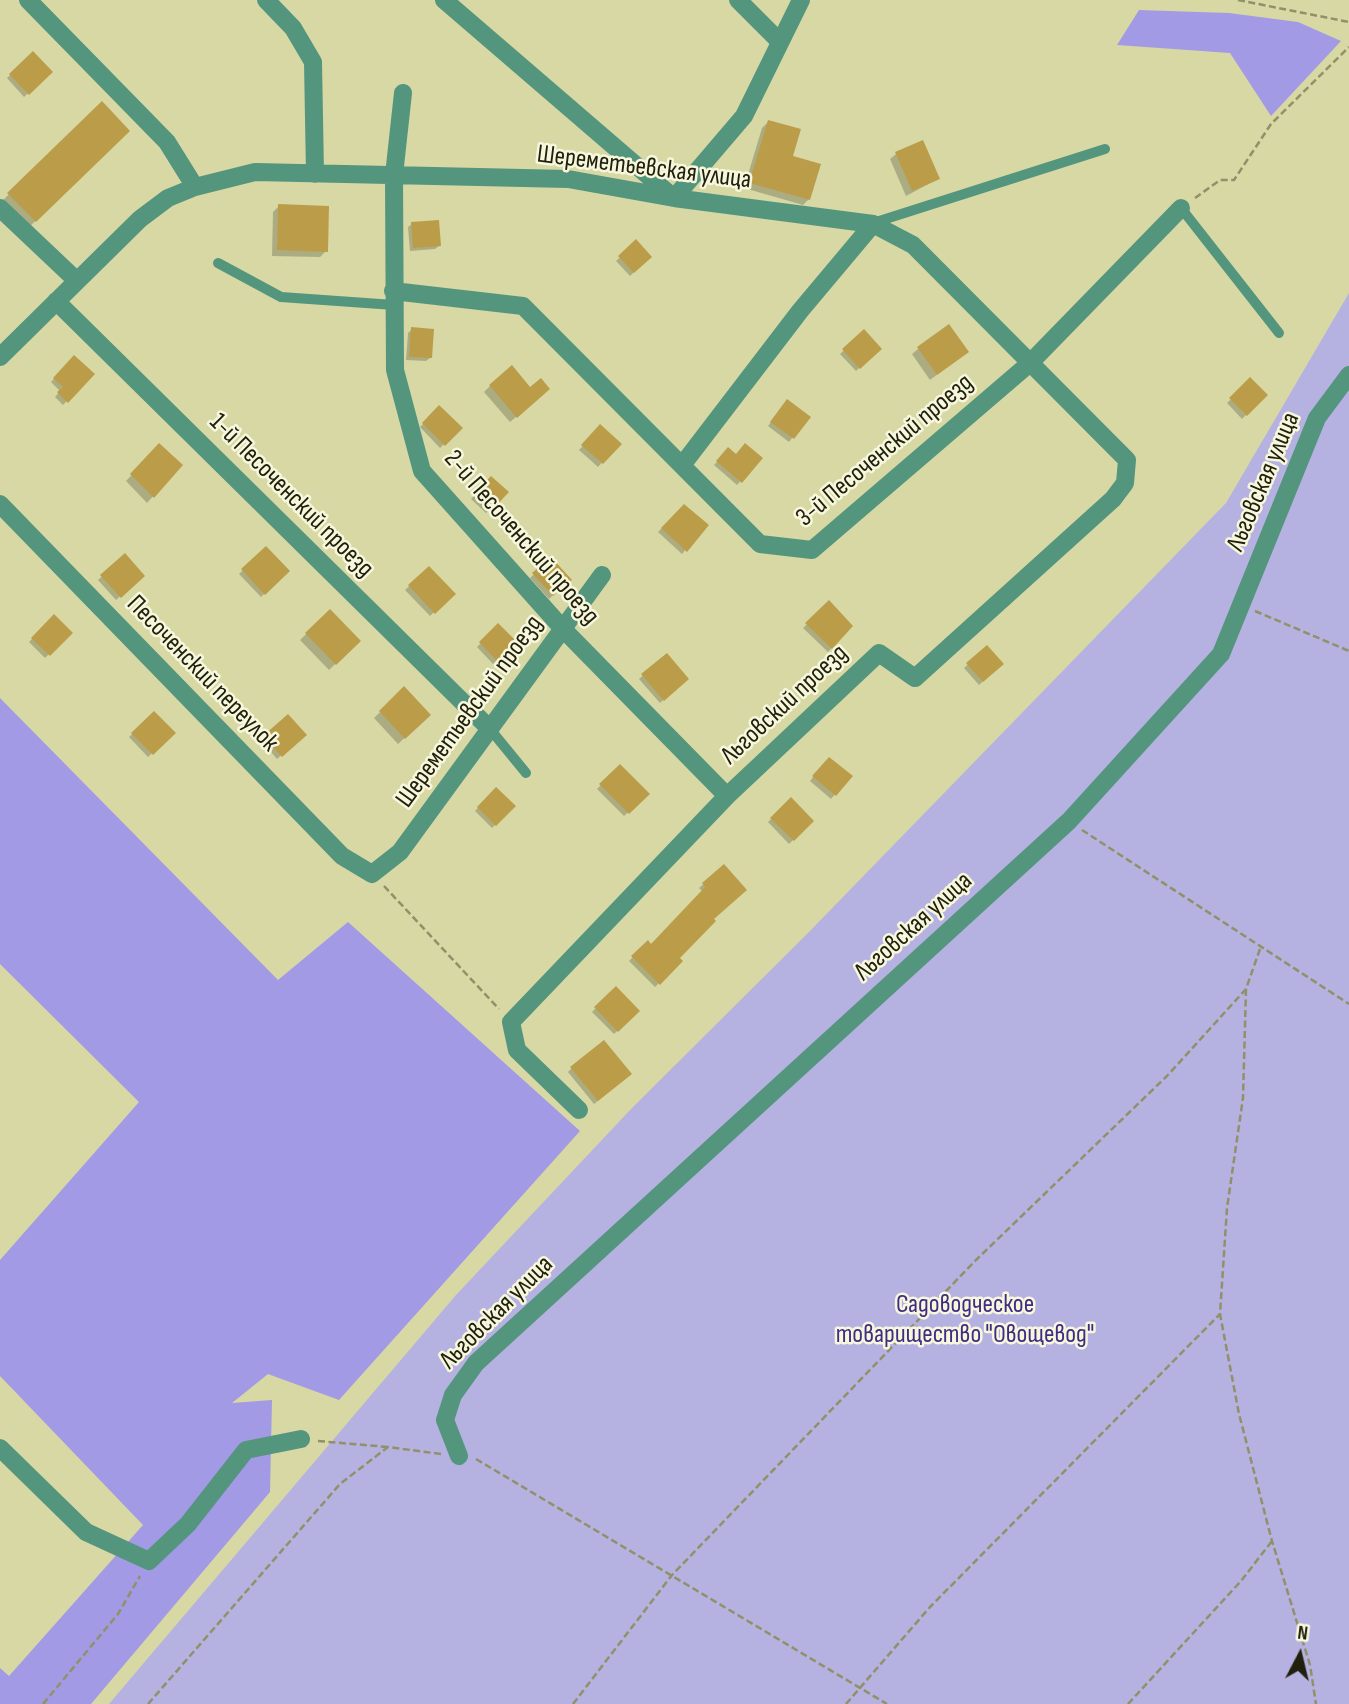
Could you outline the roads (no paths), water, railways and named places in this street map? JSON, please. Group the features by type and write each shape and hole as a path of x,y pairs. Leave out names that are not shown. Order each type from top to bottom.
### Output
{"street":[{"path":"28,0 167,142 195,187"},
{"path":"266,0 293,28 313,62 315,174"},
{"path":"444,0 674,198 744,116 801,0"},
{"path":"738,0 779,41"},
{"name":"2-й Песоченский проезд","path":"403,93 394,175 395,370 422,471 563,629 727,796"},
{"name":"Шереметьевская улица","path":"0,357 139,219 168,198 195,187 255,173 568,179 674,198 873,224 913,246 1127,460"},
{"path":"0,208 76,281"},
{"name":"3-й Песоченский проезд","path":"393,298 523,306 760,544 812,550 1030,363 1181,208"},
{"path":"683,464 800,311 873,224"},
{"name":"1-й Песоченский проезд","path":"56,300 489,729"},
{"name":"Льговская улица","path":"459,1456 445,1420 453,1395 476,1363 1069,821 1221,654 1317,418 1349,375"},
{"name":"Льговский проезд","path":"579,1110 517,1050 511,1022 727,796 879,653 915,678 1113,499 1125,483 1127,460"},
{"name":"Песоченский переулок","path":"0,504 342,856 372,874"},
{"name":"Шереметьевский проезд","path":"372,874 400,852 602,575"},
{"path":"0,1448 86,1532 149,1561 188,1524 246,1450 301,1439"}],"lane":[{"path":"873,224 1105,149"},
{"path":"1181,208 1279,332"},
{"path":"218,263 281,297 393,298"},
{"path":"489,729 526,773"}],"park label":[{"name":"Садоводческое товарищество \"Овощевод\"","path":"965,1320"}]}
